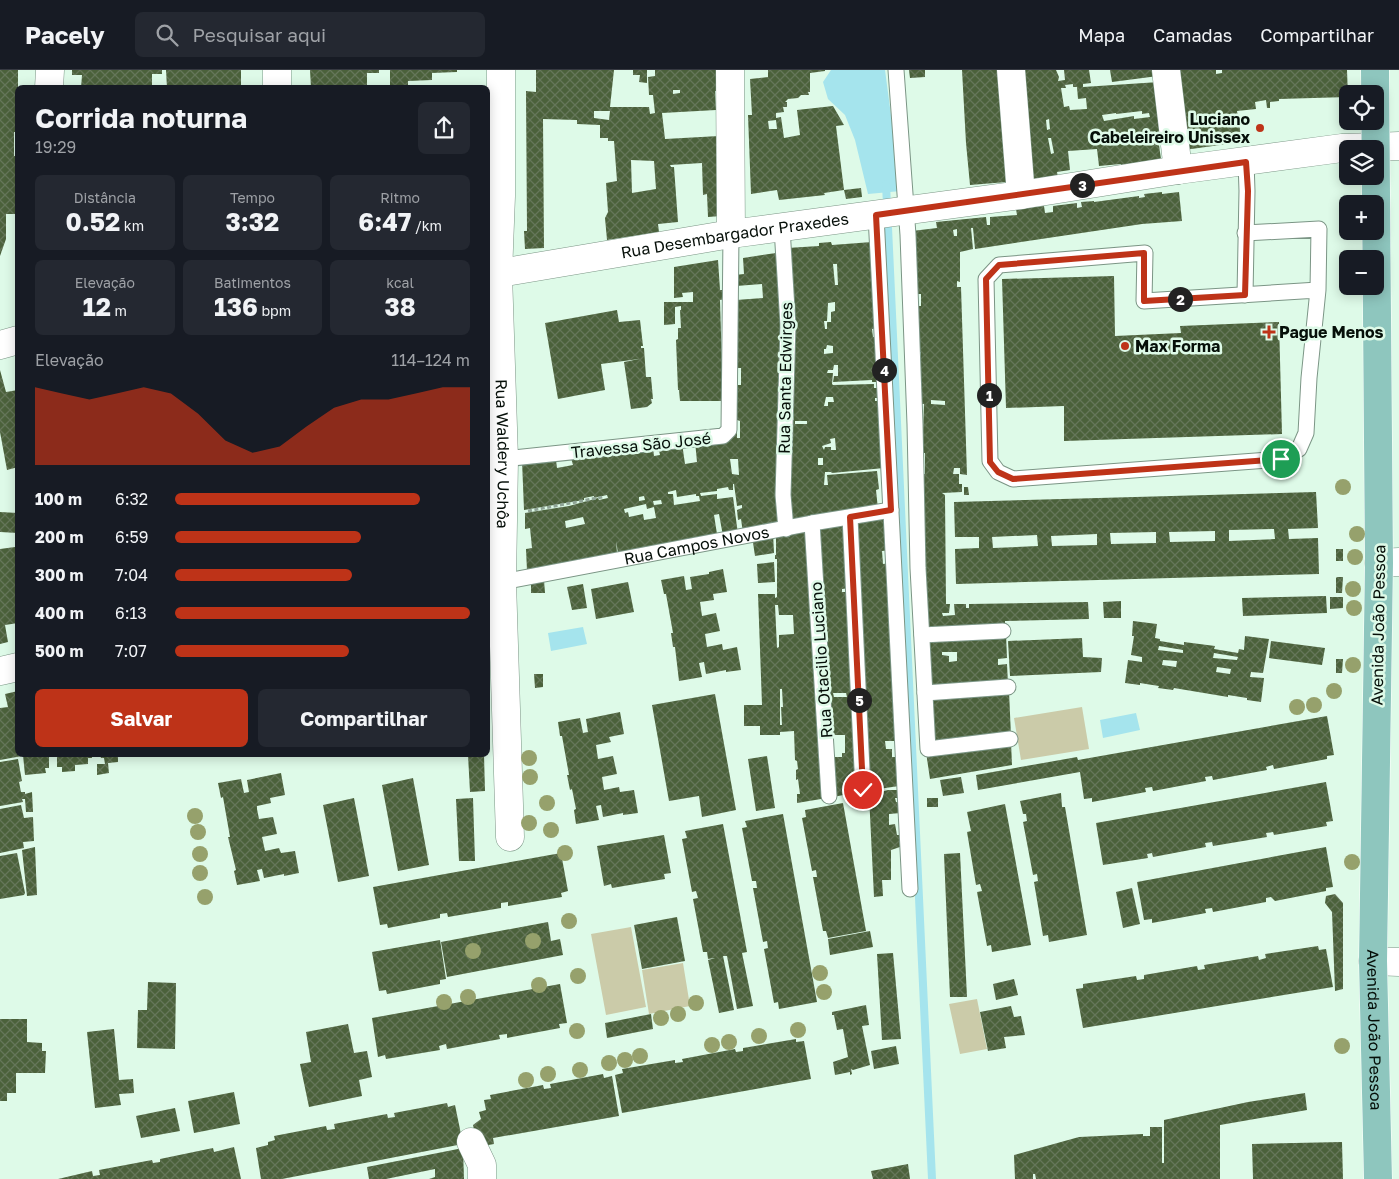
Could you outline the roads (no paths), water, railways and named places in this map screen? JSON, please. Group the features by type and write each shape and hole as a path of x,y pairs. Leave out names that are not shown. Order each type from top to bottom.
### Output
{"main road":[{"name":"Avenida João Pessoa","path":"1375,70 1387,147 1389,563 1386,961 1378,1179"}],"street":[{"path":"49,85 50,70"},
{"path":"277,70 277,85"},
{"name":"Rua Waldery Uchôa","path":"501,70 501,196 493,274 504,459 503,515 497,572 510,837"},
{"path":"730,70 731,234"},
{"path":"1011,70 1021,195"},
{"path":"1166,70 1178,170"},
{"name":"Rua Desembargador Praxedes","path":"493,274 731,234 1021,195 1178,170 1342,148 1387,147"},
{"path":"0,345 15,341"},
{"path":"0,671 15,668"},
{"path":"471,1142 482,1165 482,1179"}],"lane":[{"path":"896,70 916,209 915,424 918,568 928,749 1010,739"},
{"path":"1245,295 1248,191 1246,162"},
{"path":"876,215 910,889"},
{"name":"Rua Santa Edwirges","path":"782,228 788,325 783,494 786,529"},
{"path":"1246,233 1319,229 1318,290 1309,378 1306,433 1299,449 1281,459 1013,479 998,472 990,462 986,279 999,265 1144,253 1144,301 1318,290"},
{"name":"Travessa São José","path":"504,459 723,436 729,430 731,234"},
{"name":"Rua Campos Novos","path":"497,572 786,529 891,510"},
{"path":"850,517 863,790"},
{"name":"Rua Otacilio Luciano","path":"812,523 829,796"},
{"path":"922,635 1003,631"},
{"path":"925,693 1008,687"}],"water":[{"path":"831,70 885,70 901,191 868,194 855,140 845,115 828,99 823,82"},
{"path":"583,627 587,644 551,651 548,633"},
{"path":"1136,713 1140,730 1103,738 1100,720"}],"waterway":[{"path":"886,184 932,1179"}],"place":[{"name":"Luciano Cabeleireiro Unissex","path":"1260,128"},
{"name":"Pague Menos","path":"1269,332"},
{"name":"Max Forma","path":"1125,346"}]}
